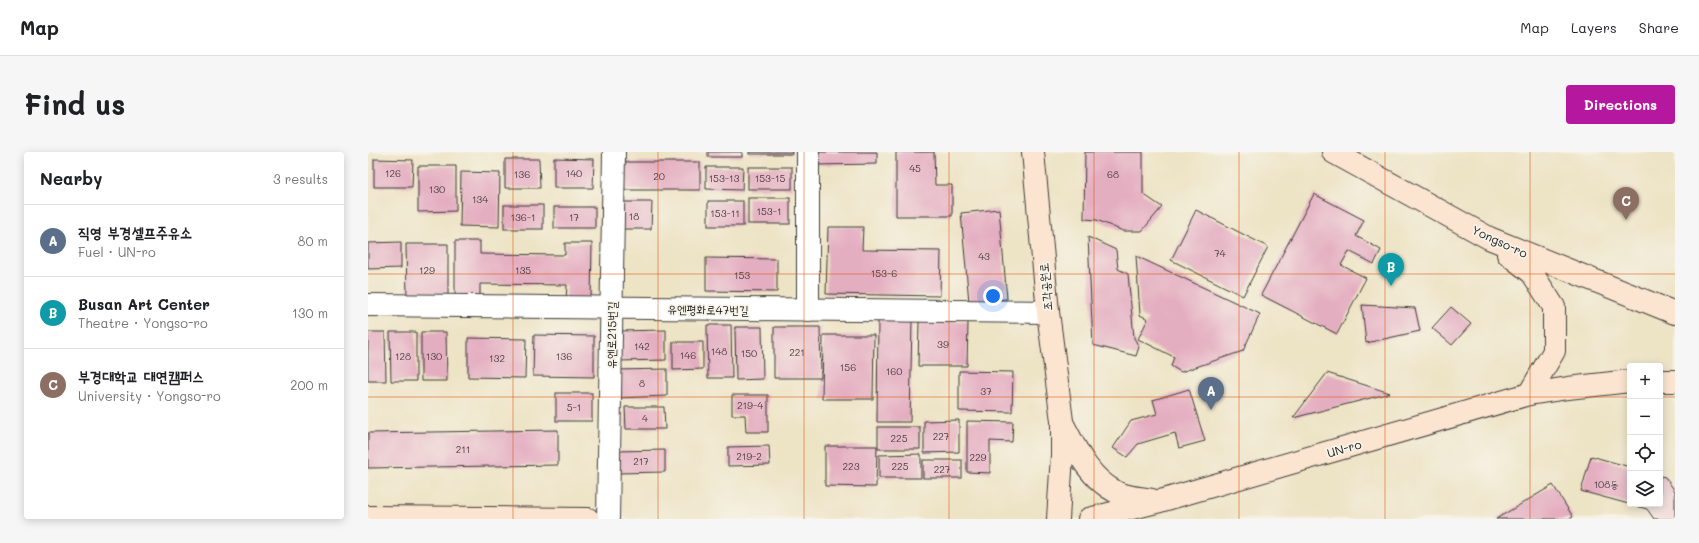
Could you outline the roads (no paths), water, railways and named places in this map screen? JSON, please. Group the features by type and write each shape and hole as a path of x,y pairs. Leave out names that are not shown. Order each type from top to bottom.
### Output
{"main road":[{"name":"Yongso-ro","path":"1333,152 1489,238 1675,313"},
{"name":"조각공원로","path":"1035,158 1048,312 1062,421"},
{"path":"1489,238 1532,273 1554,307 1554,351 1529,394"},
{"path":"1663,380 1675,381"},
{"name":"UN-ro","path":"1089,519 1160,501 1529,394 1627,381"},
{"path":"1062,421 1080,457 1096,478 1117,493 1160,501"},
{"path":"1058,519 1062,455 1062,421"},
{"path":"1140,519 1160,501"},
{"path":"368,517 588,519"}],"street":[{"name":"유엔로215번길","path":"608,519 614,152"},
{"path":"808,152 808,310"},
{"name":"유엔평화로47번길","path":"368,306 1048,312"}],"place":[{"name":"부경대학교 대연캠퍼스","path":"1626,220"},
{"name":"Busan Art Center","path":"1391,286"},
{"name":"직영 부경셀프주유소","path":"1211,410"}]}
